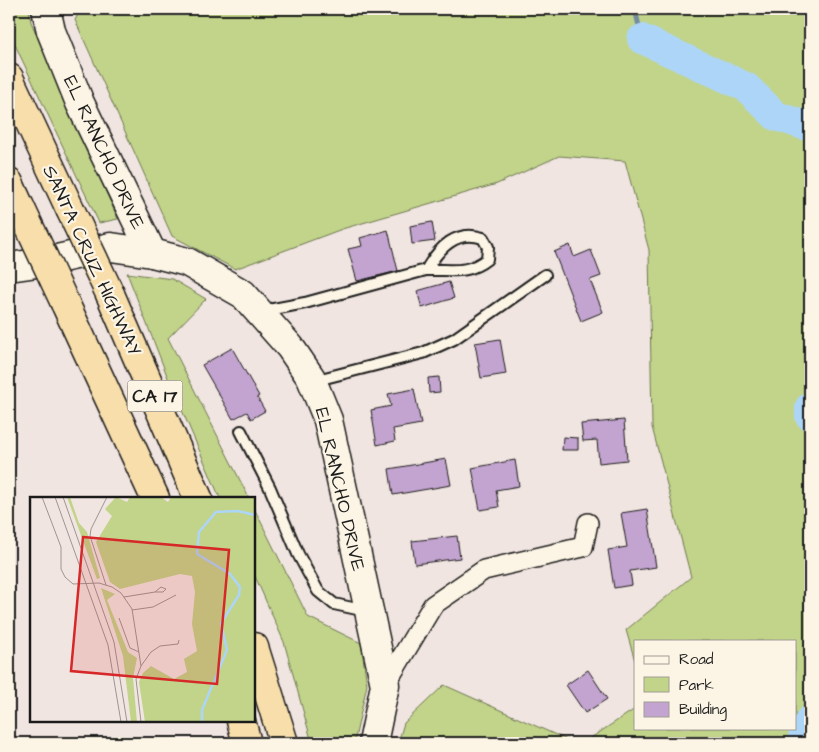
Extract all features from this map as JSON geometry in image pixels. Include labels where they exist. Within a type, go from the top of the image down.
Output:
[{"type":"highway","name":"SANTA CRUZ HIGHWAY","points":[[9,78],[110,294],[198,497]]},
{"type":"highway","name":"CA 17","points":[[9,183],[155,497]]},
{"type":"highway","points":[[255,650],[284,743]]},
{"type":"highway","points":[[241,722],[247,743]]},
{"type":"street","name":"EL RANCHO DRIVE","points":[[46,9],[50,31],[80,103],[152,253],[187,262],[243,294],[290,346],[312,382],[328,420],[385,685],[373,743]]},
{"type":"street","points":[[9,267],[44,262],[111,247],[152,253]]},
{"type":"street","points":[[385,685],[433,605],[484,570],[583,547],[588,523]]},
{"type":"lane","points":[[260,312],[305,303],[426,270],[476,268],[487,259],[488,247],[483,238],[476,236],[460,238],[443,244],[426,270]]},
{"type":"lane","points":[[312,382],[423,353],[454,339],[545,275]]},
{"type":"lane","points":[[241,431],[270,488],[298,554],[318,591],[334,604],[370,612]]},
{"type":"green space","points":[[9,9],[29,9],[31,22],[118,219],[99,223],[9,32]]},
{"type":"green space","points":[[81,9],[810,9],[810,743],[583,743],[634,710],[634,730],[796,730],[796,640],[634,640],[634,658],[626,630],[691,577],[652,427],[649,250],[625,161],[559,156],[497,184],[342,229],[235,269],[172,236],[75,20]]},
{"type":"green space","points":[[127,273],[172,279],[206,299],[168,338],[248,497],[220,497],[168,378]]},
{"type":"green space","points":[[255,510],[308,617],[361,643],[367,685],[354,743],[312,743],[284,642],[255,576]]},
{"type":"green space","points":[[444,685],[574,743],[398,743],[404,723]]},
{"type":"building","points":[[432,222],[435,241],[412,244],[410,226]]},
{"type":"building","points":[[388,230],[398,271],[357,281],[348,249],[362,246],[360,238]]},
{"type":"building","points":[[570,245],[574,257],[591,250],[601,276],[590,280],[603,312],[581,321],[554,252]]},
{"type":"building","points":[[449,282],[454,298],[422,308],[417,291]]},
{"type":"building","points":[[500,339],[506,374],[481,378],[475,343]]},
{"type":"building","points":[[232,348],[259,396],[257,397],[265,411],[251,419],[247,412],[233,419],[202,365]]},
{"type":"building","points":[[439,377],[440,392],[429,393],[428,378]]},
{"type":"building","points":[[414,389],[421,424],[393,429],[395,441],[377,445],[371,410],[391,406],[388,394]]},
{"type":"building","points":[[624,420],[627,460],[599,463],[597,440],[583,441],[581,424]]},
{"type":"building","points":[[563,437],[578,438],[578,450],[562,450]]},
{"type":"building","points":[[446,459],[451,485],[393,495],[389,469]]},
{"type":"building","points":[[515,460],[519,486],[496,490],[499,507],[480,510],[472,468]]},
{"type":"building","points":[[647,509],[656,567],[630,571],[632,585],[614,588],[608,550],[627,547],[621,513]]},
{"type":"building","points":[[457,536],[460,558],[415,564],[412,541]]},
{"type":"building","points":[[588,670],[607,699],[585,713],[566,685]]},
{"type":"waterway","points":[[635,9],[642,39]]},
{"type":"waterway","points":[[642,39],[746,87],[776,116],[810,127]]},
{"type":"waterway","points":[[810,407],[810,416]]},
{"type":"waterway","points":[[801,743],[810,720]]}]
